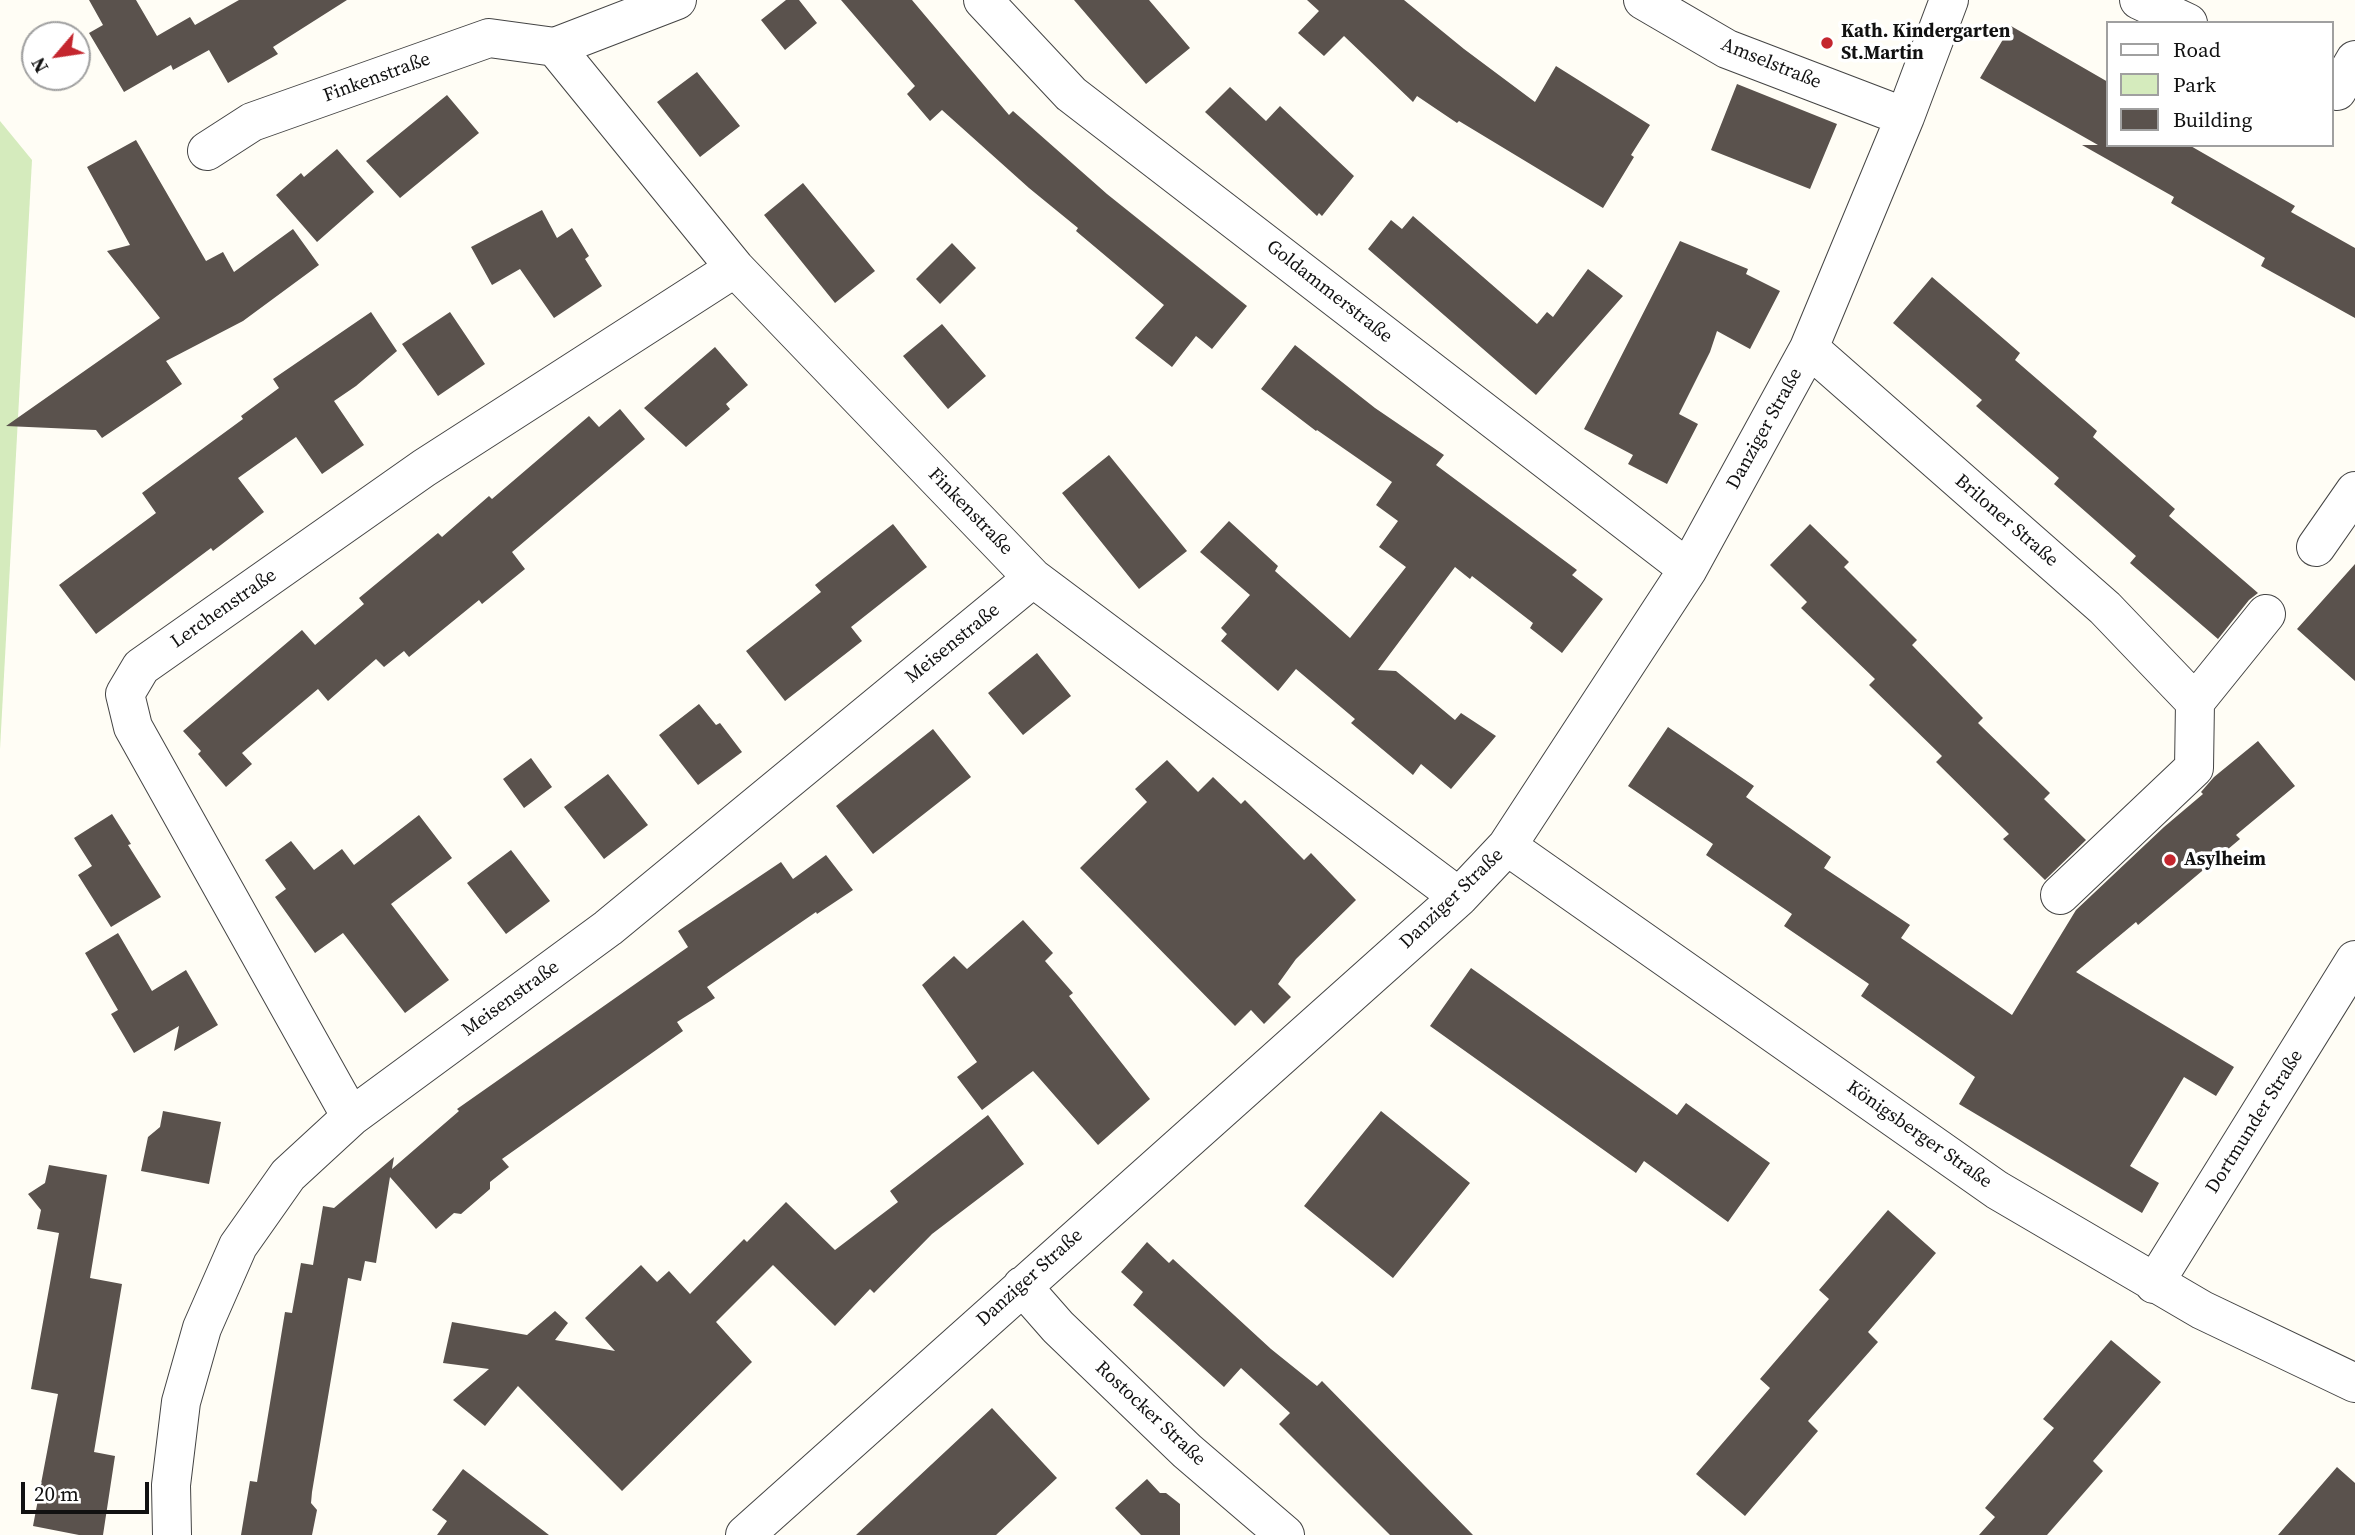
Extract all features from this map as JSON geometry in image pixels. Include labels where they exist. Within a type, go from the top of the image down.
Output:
[{"type":"street","name":"Finkenstraße","points":[[207,151],[252,122],[489,38],[555,47],[677,0]]},
{"type":"street","name":"Goldammerstraße","points":[[983,0],[1071,94],[1688,569]]},
{"type":"street","name":"Amselstraße","points":[[1643,0],[1727,49],[1905,117]]},
{"type":"street","name":"Danziger Straße","points":[[745,1535],[1459,897],[1507,846],[1688,569],[1809,348],[1905,117],[1949,0]]},
{"type":"street","points":[[2139,0],[2184,21]]},
{"type":"street","name":"Finkenstraße","points":[[555,47],[736,268],[1033,578],[1459,897]]},
{"type":"street","name":"Lerchenstraße","points":[[351,1118],[133,727],[125,694],[141,667],[402,484],[736,268]]},
{"type":"street","name":"Briloner Straße","points":[[1809,348],[2105,608],[2195,702]]},
{"type":"street","points":[[2316,547],[2355,491]]},
{"type":"street","name":"Meisenstraße","points":[[172,1535],[171,1485],[181,1402],[202,1328],[238,1246],[288,1175],[351,1118],[608,928],[1033,578]]},
{"type":"street","points":[[2060,895],[2194,768],[2195,702],[2266,614]]},
{"type":"street","name":"Königsberger Straße","points":[[1507,846],[1997,1190],[2202,1310],[2355,1383]]},
{"type":"street","name":"Dortmunder Straße","points":[[2154,1284],[2355,960]]},
{"type":"street","name":"Rostocker Straße","points":[[1022,1286],[1058,1328],[1167,1432],[1285,1535]]},
{"type":"green space","points":[[0,121],[32,160],[0,749]]},
{"type":"building","points":[[89,0],[136,0],[157,36],[190,17],[195,25],[239,0],[347,0],[273,47],[278,54],[228,83],[209,50],[173,70],[171,65],[124,92],[91,36],[91,32],[103,25]]},
{"type":"building","points":[[786,0],[799,0],[817,23],[785,50],[761,20]]},
{"type":"building","points":[[841,0],[912,0],[1009,115],[1013,111],[1107,194],[1247,306],[1212,349],[1196,336],[1172,367],[1135,338],[1164,305],[1076,231],[1078,228],[942,110],[930,121],[907,94],[915,86]]},
{"type":"building","points":[[1074,0],[1149,0],[1190,48],[1146,84]]},
{"type":"building","points":[[1307,0],[1404,0],[1535,102],[1556,66],[1650,125],[1603,208],[1459,121],[1457,123],[1417,96],[1413,102],[1344,36],[1324,56],[1298,33],[1319,11]]},
{"type":"building","points":[[2011,26],[2106,81],[2106,147],[2192,147],[2295,206],[2291,212],[2355,248],[2355,318],[2261,266],[2265,258],[2171,203],[2174,197],[2082,145],[2098,145],[1980,78]]},
{"type":"building","points":[[697,72],[740,126],[700,157],[657,102]]},
{"type":"building","points":[[1737,84],[1837,124],[1810,189],[1711,150]]},
{"type":"building","points":[[1230,87],[1266,121],[1280,106],[1354,176],[1322,216],[1319,213],[1317,216],[1205,112]]},
{"type":"building","points":[[447,95],[479,133],[400,198],[366,161]]},
{"type":"building","points":[[136,140],[206,261],[223,252],[234,272],[293,229],[319,265],[243,321],[166,361],[182,384],[102,438],[96,430],[6,426],[160,318],[107,251],[130,245],[87,167]]},
{"type":"building","points":[[337,149],[374,192],[317,242],[276,195],[301,173],[304,177]]},
{"type":"building","points":[[803,183],[875,271],[835,303],[764,215]]},
{"type":"building","points":[[542,210],[557,238],[572,228],[589,256],[585,259],[602,286],[554,318],[520,269],[492,285],[471,247]]},
{"type":"building","points":[[1413,216],[1537,324],[1547,312],[1553,317],[1588,269],[1623,296],[1536,395],[1368,249],[1391,220],[1402,229]]},
{"type":"building","points":[[1680,241],[1748,269],[1746,274],[1780,291],[1750,349],[1717,331],[1710,352],[1679,414],[1698,424],[1667,484],[1628,464],[1633,455],[1584,429]]},
{"type":"building","points":[[952,243],[976,268],[940,304],[916,279]]},
{"type":"building","points":[[1932,277],[2020,353],[2015,360],[2097,431],[2093,437],[2175,509],[2169,516],[2258,593],[2249,600],[2218,639],[2130,563],[2136,556],[2054,484],[2059,478],[1976,406],[1982,400],[1893,323]]},
{"type":"building","points":[[371,312],[397,351],[334,401],[364,445],[322,474],[296,437],[238,478],[264,512],[96,634],[59,585],[156,513],[142,493],[243,419],[241,416],[279,388],[273,379]]},
{"type":"building","points":[[450,312],[485,364],[438,396],[402,344]]},
{"type":"building","points":[[942,324],[986,376],[948,409],[903,356]]},
{"type":"building","points":[[1295,345],[1375,408],[1444,455],[1436,465],[1577,570],[1572,575],[1603,599],[1562,653],[1530,628],[1533,623],[1472,576],[1470,579],[1455,567],[1378,670],[1396,671],[1455,720],[1461,713],[1496,736],[1451,789],[1421,764],[1413,775],[1351,723],[1355,719],[1296,669],[1278,691],[1221,641],[1227,634],[1221,628],[1250,595],[1200,552],[1229,521],[1278,566],[1275,571],[1350,638],[1406,567],[1379,547],[1398,521],[1376,505],[1392,482],[1316,431],[1261,389]]},
{"type":"building","points":[[715,347],[748,385],[726,404],[730,409],[686,447],[644,408]]},
{"type":"building","points":[[620,409],[645,439],[512,552],[525,569],[482,604],[479,600],[409,657],[404,651],[384,667],[376,659],[328,701],[318,689],[242,753],[252,764],[226,787],[198,754],[201,751],[183,731],[302,630],[315,645],[364,604],[359,598],[438,533],[442,537],[489,496],[492,499],[589,416],[599,427]]},
{"type":"building","points":[[1109,455],[1187,551],[1139,589],[1062,493]]},
{"type":"building","points":[[893,524],[927,567],[851,627],[862,641],[785,701],[746,651],[821,592],[815,585]]},
{"type":"building","points":[[1810,524],[1849,562],[1844,567],[1917,640],[1912,645],[1983,718],[1978,723],[2050,793],[2044,799],[2086,840],[2045,880],[2003,839],[2009,834],[1936,762],[1942,756],[1869,685],[1875,679],[1801,608],[1807,602],[1770,565]]},
{"type":"building","points":[[2355,564],[2355,681],[2297,629]]},
{"type":"building","points":[[1037,653],[1071,696],[1023,735],[988,693]]},
{"type":"building","points":[[699,704],[716,725],[720,723],[742,752],[698,785],[659,735]]},
{"type":"building","points":[[1668,727],[1754,786],[1746,797],[1831,857],[1824,868],[1910,925],[1901,938],[2012,1015],[2076,910],[2203,794],[2201,792],[2214,777],[2258,741],[2295,786],[2236,835],[2240,839],[2138,925],[2136,922],[2076,972],[2234,1067],[2216,1096],[2184,1077],[2130,1166],[2159,1183],[2142,1213],[1959,1104],[1975,1077],[1861,996],[1869,984],[1784,926],[1792,914],[1706,855],[1713,844],[1628,786]]},
{"type":"building","points":[[933,729],[971,777],[873,854],[836,806]]},
{"type":"building","points":[[531,758],[552,787],[524,808],[503,779]]},
{"type":"building","points":[[1167,760],[1198,792],[1213,777],[1241,804],[1245,800],[1304,860],[1311,853],[1356,900],[1296,959],[1278,984],[1291,997],[1264,1024],[1251,1010],[1235,1026],[1080,868],[1147,802],[1135,789]]},
{"type":"building","points":[[608,774],[648,825],[604,859],[564,807]]},
{"type":"building","points":[[112,814],[161,897],[111,927],[78,875],[92,866],[74,838]]},
{"type":"building","points":[[419,815],[452,858],[391,904],[449,980],[405,1013],[343,933],[315,953],[275,897],[286,889],[265,860],[291,841],[314,870],[342,849],[354,865]]},
{"type":"building","points":[[511,850],[550,901],[506,934],[467,883]]},
{"type":"building","points":[[826,855],[853,890],[817,914],[816,912],[707,987],[715,998],[677,1022],[683,1031],[502,1159],[509,1167],[490,1182],[490,1189],[461,1214],[454,1213],[436,1229],[390,1177],[376,1263],[365,1261],[361,1281],[348,1278],[312,1492],[311,1503],[317,1510],[312,1535],[241,1535],[250,1481],[257,1482],[285,1312],[292,1313],[301,1263],[313,1265],[323,1206],[334,1208],[394,1157],[392,1169],[459,1111],[457,1109],[688,947],[678,931],[781,862],[793,879]]},
{"type":"building","points":[[1023,920],[1053,953],[1045,961],[1073,993],[1069,996],[1150,1099],[1098,1145],[1033,1071],[982,1110],[957,1077],[977,1062],[922,985],[954,956],[967,969]]},
{"type":"building","points":[[118,933],[152,991],[186,970],[218,1025],[174,1051],[179,1026],[134,1053],[111,1014],[118,1010],[85,953]]},
{"type":"building","points":[[1471,968],[1677,1115],[1686,1103],[1770,1163],[1728,1222],[1644,1161],[1636,1173],[1430,1026]]},
{"type":"building","points":[[163,1111],[221,1122],[209,1184],[141,1171],[148,1137],[160,1127]]},
{"type":"building","points":[[1381,1111],[1470,1183],[1393,1278],[1304,1206]]},
{"type":"building","points":[[988,1115],[1024,1164],[932,1234],[874,1293],[870,1289],[835,1326],[773,1265],[716,1322],[752,1362],[622,1491],[518,1386],[485,1426],[453,1400],[489,1369],[443,1363],[452,1322],[527,1335],[555,1311],[568,1323],[555,1340],[615,1351],[585,1318],[641,1265],[657,1282],[669,1271],[690,1294],[744,1239],[747,1242],[786,1202],[835,1250],[898,1202],[890,1191]]},
{"type":"building","points":[[49,1165],[107,1175],[90,1278],[122,1284],[94,1452],[115,1456],[103,1535],[79,1535],[33,1526],[58,1394],[31,1389],[59,1233],[37,1229],[41,1210],[28,1194],[45,1183]]},
{"type":"building","points":[[1888,1210],[1936,1253],[1868,1332],[1878,1342],[1808,1421],[1818,1431],[1745,1516],[1696,1474],[1770,1388],[1760,1379],[1829,1299],[1819,1290]]},
{"type":"building","points":[[1147,1242],[1169,1263],[1173,1259],[1271,1349],[1317,1386],[1322,1381],[1473,1535],[1390,1535],[1279,1424],[1290,1413],[1241,1368],[1224,1387],[1133,1305],[1143,1292],[1121,1272]]},
{"type":"building","points":[[2111,1340],[2161,1382],[2093,1461],[2103,1471],[2047,1535],[1979,1535],[1995,1517],[1985,1508],[2054,1428],[2043,1419]]},
{"type":"building","points":[[992,1408],[1057,1478],[996,1535],[856,1535]]},
{"type":"building","points":[[2337,1467],[2355,1483],[2355,1535],[2278,1535]]},
{"type":"building","points":[[463,1469],[549,1535],[437,1535],[447,1521],[432,1510]]},
{"type":"building","points":[[1147,1479],[1160,1493],[1166,1493],[1180,1504],[1180,1535],[1141,1535],[1115,1508]]},
{"type":"place","name":"Kath. Kindergarten St.Martin","points":[[1827,43]]},
{"type":"place","name":"Asylheim","points":[[2170,860]]}]
